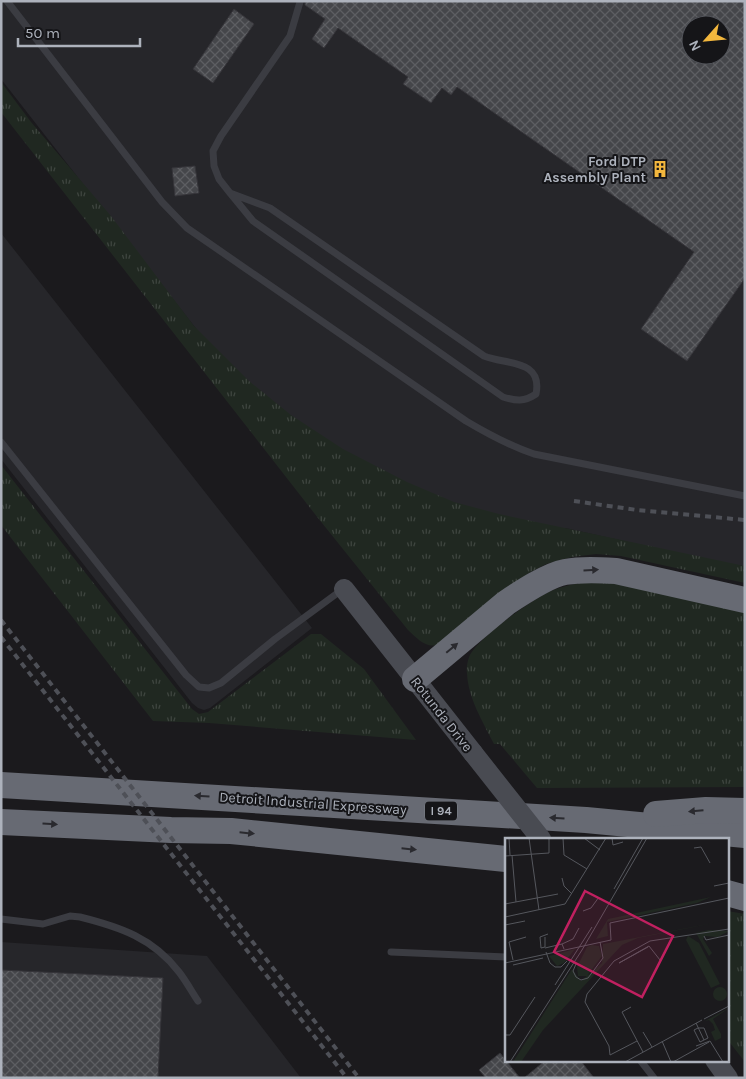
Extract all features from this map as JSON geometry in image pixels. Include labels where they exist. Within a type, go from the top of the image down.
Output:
[{"type":"highway","points":[[415,680],[506,603],[521,593],[563,572],[616,571],[745,600]]},
{"type":"highway","name":"Detroit Industrial Expressway","points":[[1,785],[586,820],[745,835]]},
{"type":"highway","points":[[586,820],[706,810],[745,811]]},
{"type":"highway","points":[[1,822],[162,830],[232,831],[505,859]]},
{"type":"highway","points":[[728,879],[745,880]]},
{"type":"highway","points":[[728,893],[745,898]]},
{"type":"main road","name":"Rotunda Drive","points":[[344,589],[539,838]]},
{"type":"main road","points":[[716,1062],[728,1078]]},
{"type":"lane","points":[[7,1],[162,202],[187,228],[466,421],[493,437],[534,454],[745,496]]},
{"type":"lane","points":[[230,193],[270,208],[484,356],[495,361],[518,364],[529,369],[536,375],[538,383],[536,394],[528,400],[517,401],[503,397],[253,221],[219,180],[214,166],[213,151],[221,136],[290,36],[300,2]]},
{"type":"lane","points":[[1,442],[186,675],[199,687],[209,688],[221,683],[275,639],[344,589]]},
{"type":"lane","points":[[1,919],[43,924],[70,916],[80,917],[133,935],[153,945],[168,958],[181,974],[198,1001]]},
{"type":"lane","points":[[391,952],[505,957]]},
{"type":"lane","points":[[642,1062],[654,1078]]},
{"type":"shaded area","points":[[1,1],[745,1],[745,568],[565,528],[434,633],[1,79]]},
{"type":"shaded area","points":[[1,233],[312,628],[210,708],[204,710],[192,703],[1,459]]},
{"type":"shaded area","points":[[1,942],[207,956],[301,1078],[1,1078]]},
{"type":"green space","points":[[1,82],[31,122],[111,216],[194,326],[249,381],[291,415],[343,449],[407,482],[454,502],[499,514],[745,566],[745,583],[621,556],[596,554],[572,557],[546,564],[529,573],[437,645],[433,646],[421,642],[408,630],[318,518],[1,112]]},
{"type":"green space","points":[[1,465],[192,709],[199,714],[208,712],[311,634],[321,634],[364,669],[416,740],[209,723],[153,721],[1,525]]},
{"type":"green space","points":[[588,581],[609,581],[745,610],[745,787],[537,788],[500,744],[494,744],[470,692],[467,664],[470,655],[484,638],[531,602],[556,589]]},
{"type":"green space","points":[[728,911],[745,914],[745,1062],[728,1040]]},
{"type":"building","name":"Ford DTP Assembly Plant","points":[[305,1],[745,1],[745,278],[687,361],[641,329],[694,252],[457,87],[451,95],[442,88],[431,103],[403,84],[408,77],[338,28],[324,48],[312,39],[325,19],[305,5]]},
{"type":"building","points":[[234,9],[254,24],[213,83],[193,69]]},
{"type":"building","points":[[195,166],[199,193],[175,196],[172,168]]},
{"type":"building","points":[[1,970],[163,978],[158,1078],[1,1078]]},
{"type":"building","points":[[500,1053],[505,1062],[507,1062],[520,1078],[486,1078],[479,1070]]},
{"type":"building","points":[[544,1062],[582,1062],[594,1078],[524,1078]]},
{"type":"railway","points":[[574,501],[637,510],[745,520]]},
{"type":"railway","points":[[1,620],[359,1078]]},
{"type":"railway","points":[[1,637],[347,1078]]},
{"type":"place","name":"Ford DTP Assembly Plant","points":[[660,169]]}]
